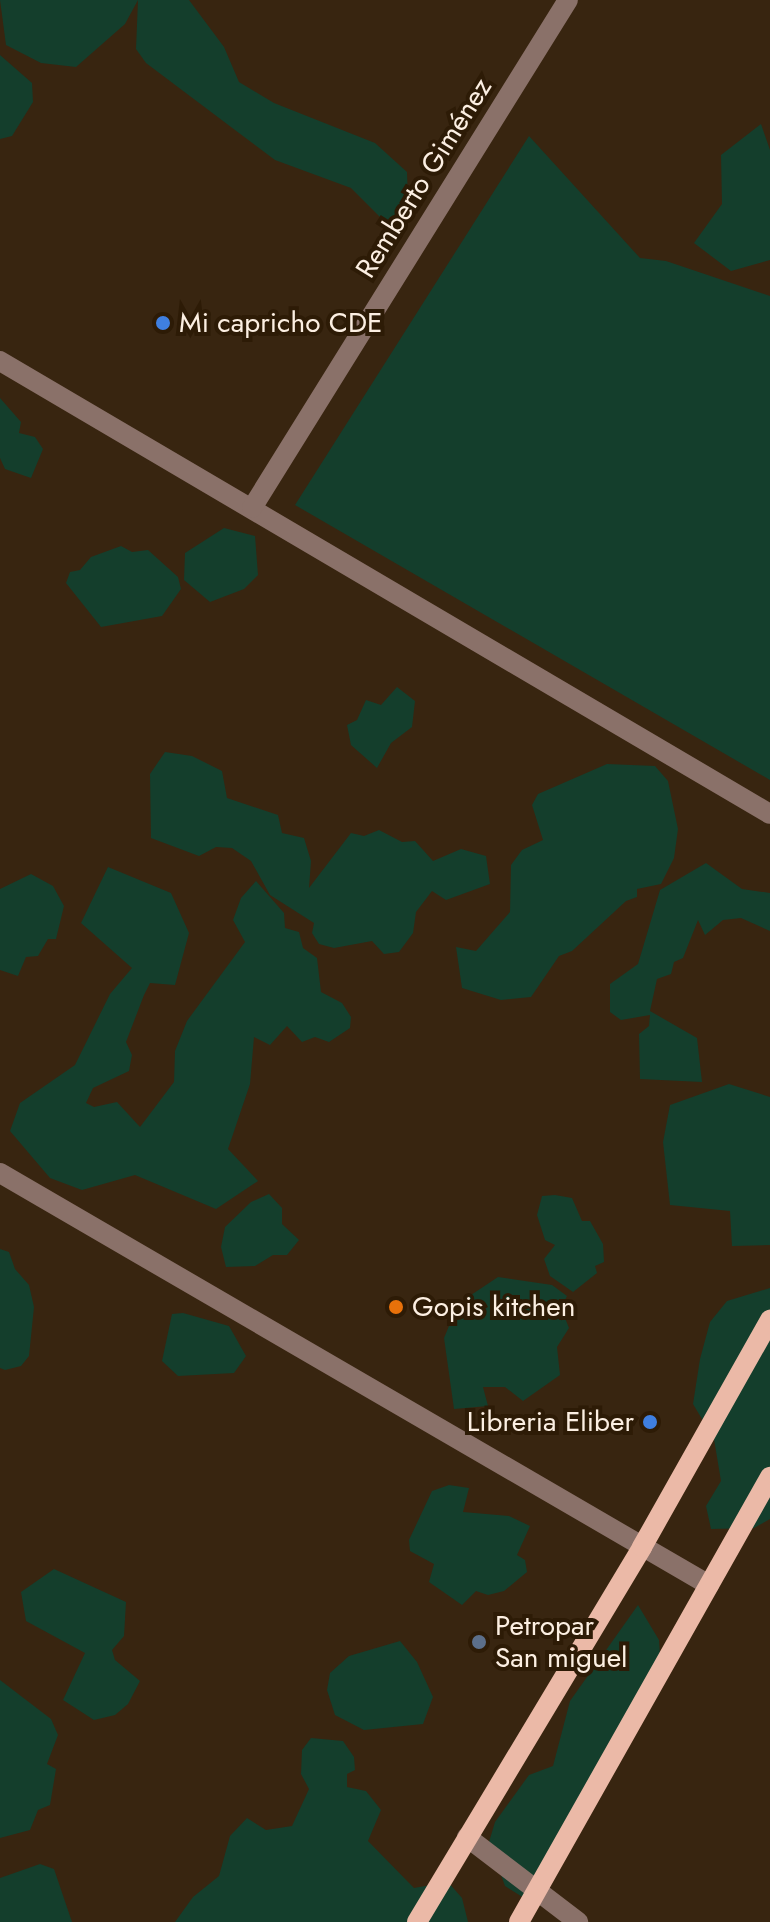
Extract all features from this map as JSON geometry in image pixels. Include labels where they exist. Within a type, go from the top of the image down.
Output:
[{"type":"main road","points":[[417,1922],[642,1547],[770,1320]]},
{"type":"main road","points":[[519,1922],[770,1477]]},
{"type":"street","name":"Remberto Giménez","points":[[252,508],[568,0]]},
{"type":"street","points":[[0,361],[770,814]]},
{"type":"street","points":[[0,1173],[709,1585]]},
{"type":"street","points":[[467,1837],[578,1922]]},
{"type":"green space","points":[[0,0],[138,0],[125,24],[76,67],[41,63],[6,45]]},
{"type":"green space","points":[[138,0],[189,0],[224,47],[239,82],[274,103],[375,143],[407,172],[408,201],[387,224],[351,188],[275,160],[146,63],[136,49]]},
{"type":"green space","points":[[0,55],[32,83],[33,102],[12,136],[0,139]]},
{"type":"green space","points":[[761,124],[770,150],[770,260],[731,271],[694,243],[722,204],[721,155]]},
{"type":"green space","points":[[529,136],[640,258],[666,261],[770,296],[770,780],[295,505]]},
{"type":"green space","points":[[0,398],[21,422],[19,433],[35,437],[43,449],[31,478],[5,469],[0,458]]},
{"type":"green space","points":[[224,528],[255,536],[258,575],[244,589],[210,602],[184,580],[185,553]]},
{"type":"green space","points":[[121,546],[132,552],[148,550],[178,577],[181,589],[162,616],[101,627],[66,583],[70,572],[80,570],[91,557]]},
{"type":"green space","points":[[397,687],[415,701],[412,727],[391,743],[377,768],[351,745],[347,725],[357,720],[366,700],[381,705]]},
{"type":"green space","points":[[165,752],[192,756],[222,771],[227,798],[278,815],[282,833],[304,838],[311,861],[309,888],[351,833],[364,836],[379,830],[402,842],[415,841],[433,861],[461,849],[486,856],[490,884],[446,900],[432,891],[416,912],[413,933],[399,952],[384,954],[372,941],[334,948],[319,944],[312,933],[314,923],[270,895],[251,861],[232,848],[216,847],[199,856],[151,838],[150,774]]},
{"type":"green space","points":[[607,764],[655,766],[668,781],[678,829],[674,858],[661,884],[637,889],[637,897],[626,901],[572,951],[559,956],[531,997],[501,1000],[462,988],[456,947],[476,951],[510,912],[511,865],[522,850],[543,840],[532,805],[538,794]]},
{"type":"green space","points":[[706,863],[742,889],[770,893],[770,931],[741,918],[723,920],[705,935],[698,920],[683,958],[674,962],[671,974],[657,979],[650,1011],[697,1038],[702,1082],[640,1079],[639,1034],[649,1026],[650,1015],[621,1020],[610,1012],[610,984],[638,964],[660,890]]},
{"type":"green space","points":[[108,867],[171,893],[189,933],[175,985],[150,983],[144,995],[126,1042],[132,1055],[129,1071],[93,1088],[86,1103],[94,1107],[117,1102],[140,1127],[174,1082],[175,1051],[187,1021],[245,942],[233,920],[241,898],[256,881],[284,913],[285,928],[299,932],[303,948],[317,958],[321,992],[342,1003],[351,1017],[350,1028],[329,1042],[315,1037],[302,1042],[287,1026],[270,1045],[254,1037],[250,1084],[228,1149],[258,1181],[216,1209],[135,1175],[82,1190],[50,1178],[10,1131],[20,1103],[75,1065],[110,994],[132,968],[81,923]]},
{"type":"green space","points":[[31,874],[53,886],[64,906],[56,939],[48,939],[38,956],[26,957],[18,976],[0,970],[0,889]]},
{"type":"green space","points":[[729,1084],[770,1097],[770,1245],[732,1246],[730,1211],[670,1205],[663,1142],[670,1105]]},
{"type":"green space","points":[[269,1194],[282,1208],[282,1224],[299,1240],[287,1255],[273,1255],[255,1266],[226,1267],[221,1247],[225,1227],[251,1202]]},
{"type":"green space","points":[[542,1196],[572,1198],[582,1221],[590,1221],[603,1244],[604,1262],[595,1266],[597,1273],[573,1292],[550,1276],[544,1259],[555,1245],[545,1240],[537,1215]]},
{"type":"green space","points":[[0,1249],[9,1252],[15,1269],[29,1285],[34,1307],[29,1356],[21,1366],[5,1370],[0,1368]]},
{"type":"green space","points":[[498,1277],[552,1285],[567,1296],[561,1308],[569,1328],[557,1347],[560,1375],[523,1401],[505,1387],[483,1387],[488,1406],[454,1409],[444,1338],[454,1314],[471,1295]]},
{"type":"green space","points":[[770,1288],[770,1519],[754,1528],[711,1529],[706,1506],[721,1481],[714,1439],[693,1404],[700,1359],[710,1322],[727,1301]]},
{"type":"green space","points":[[183,1313],[229,1326],[246,1356],[234,1373],[178,1376],[162,1361],[172,1314]]},
{"type":"green space","points":[[449,1485],[469,1488],[463,1512],[509,1516],[530,1526],[517,1555],[525,1560],[527,1572],[504,1591],[488,1595],[476,1591],[462,1605],[429,1582],[434,1564],[410,1551],[409,1540],[432,1491]]},
{"type":"green space","points":[[54,1569],[126,1602],[124,1636],[112,1650],[115,1660],[140,1681],[128,1704],[115,1715],[94,1720],[63,1700],[85,1653],[26,1621],[21,1592]]},
{"type":"green space","points":[[638,1605],[659,1640],[662,1688],[537,1906],[505,1886],[489,1842],[495,1822],[529,1775],[553,1766],[570,1701]]},
{"type":"green space","points":[[400,1641],[417,1662],[433,1697],[423,1724],[364,1730],[335,1715],[327,1690],[330,1673],[349,1656]]},
{"type":"green space","points":[[0,1680],[51,1719],[58,1735],[47,1764],[56,1769],[50,1805],[38,1810],[30,1830],[0,1838]]},
{"type":"green space","points":[[311,1738],[343,1741],[354,1757],[355,1770],[347,1774],[347,1787],[366,1791],[381,1810],[368,1841],[414,1888],[448,1882],[462,1898],[468,1922],[175,1922],[193,1897],[219,1876],[230,1836],[247,1818],[266,1830],[292,1826],[309,1789],[301,1774],[302,1750]]},
{"type":"green space","points":[[40,1864],[54,1869],[72,1922],[0,1922],[0,1878]]},
{"type":"place","name":"Mi capricho CDE","points":[[163,323]]},
{"type":"place","name":"Gopis kitchen","points":[[396,1307]]},
{"type":"place","name":"Libreria Eliber","points":[[650,1422]]},
{"type":"place","name":"Petropar San miguel","points":[[479,1642]]}]
